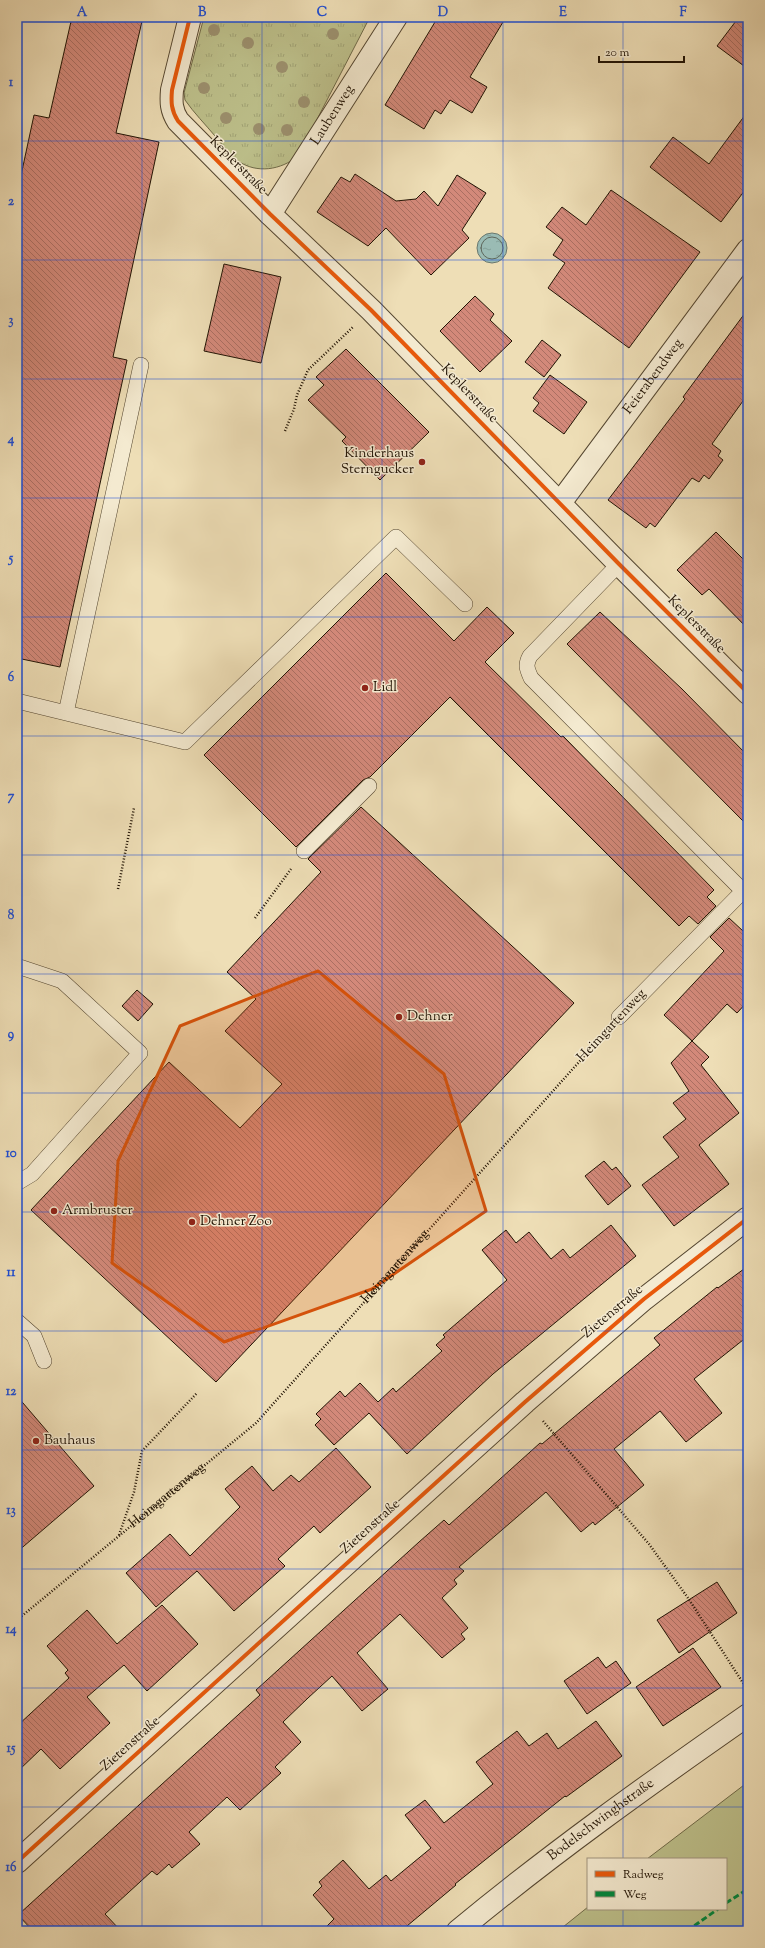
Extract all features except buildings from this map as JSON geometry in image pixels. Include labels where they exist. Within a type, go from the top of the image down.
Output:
[{"type":"street","name":"Keplerstraße","points":[[190,17],[172,90],[171,102],[173,113],[178,121],[270,214],[371,310],[619,564],[748,693]]},
{"type":"street","name":"Laubenweg","points":[[270,214],[396,17]]},
{"type":"street","name":"Feierabendweg","points":[[560,503],[748,250]]},
{"type":"street","name":"Zietenstraße","points":[[17,1862],[525,1402],[644,1299],[748,1218]]},
{"type":"street","name":"Bodelschwinghstraße","points":[[458,1931],[497,1899],[599,1821],[748,1715]]},
{"type":"lane","points":[[66,713],[141,365]]},
{"type":"lane","points":[[17,701],[185,742],[396,537],[466,604]]},
{"type":"lane","points":[[619,564],[530,656],[526,663],[527,670],[531,678],[745,889]]},
{"type":"lane","points":[[304,851],[369,786]]},
{"type":"lane","name":"Heimgartenweg","points":[[619,1017],[745,889]]},
{"type":"lane","points":[[17,966],[62,981],[140,1053],[32,1174],[17,1183]]},
{"type":"lane","points":[[17,1321],[34,1336],[44,1361]]},
{"type":"path","points":[[285,431],[294,409],[297,395],[308,370],[371,310]]},
{"type":"path","points":[[118,888],[134,808]]},
{"type":"path","points":[[255,918],[304,851]]},
{"type":"path","points":[[118,1535],[134,1492],[142,1451],[197,1393]]},
{"type":"path","points":[[525,1402],[649,1544],[688,1598],[748,1691]]},
{"type":"highlighted area","points":[[318,971],[444,1074],[486,1211],[372,1289],[224,1342],[112,1263],[118,1161],[180,1026]]},
{"type":"green space","points":[[204,17],[370,17],[298,156],[291,161],[277,167],[261,169],[253,168],[238,161],[229,153],[185,100],[184,93]]},
{"type":"green space","points":[[748,1782],[748,1931],[558,1931],[587,1908],[587,1910],[727,1910],[727,1858],[648,1858]]},
{"type":"water","points":[[492,233],[503,237],[507,248],[503,259],[492,263],[481,259],[477,248],[481,237]]},
{"type":"marked path","points":[[727,1902],[748,1889]]},
{"type":"marked path","points":[[687,1931],[717,1910]]},
{"type":"cycle path","points":[[190,17],[172,90],[172,106],[178,121],[270,214],[371,310],[619,564],[748,693]]},
{"type":"cycle path","points":[[17,1862],[525,1402],[644,1299],[748,1218]]},
{"type":"place","name":"Kinderhaus Sterngucker","points":[[422,462]]},
{"type":"place","name":"Lidl","points":[[365,688]]},
{"type":"place","name":"Dehner","points":[[399,1017]]},
{"type":"place","name":"Armbruster","points":[[54,1211]]},
{"type":"place","name":"Dehner Zoo","points":[[192,1222]]},
{"type":"place","name":"Bauhaus","points":[[36,1441]]}]
